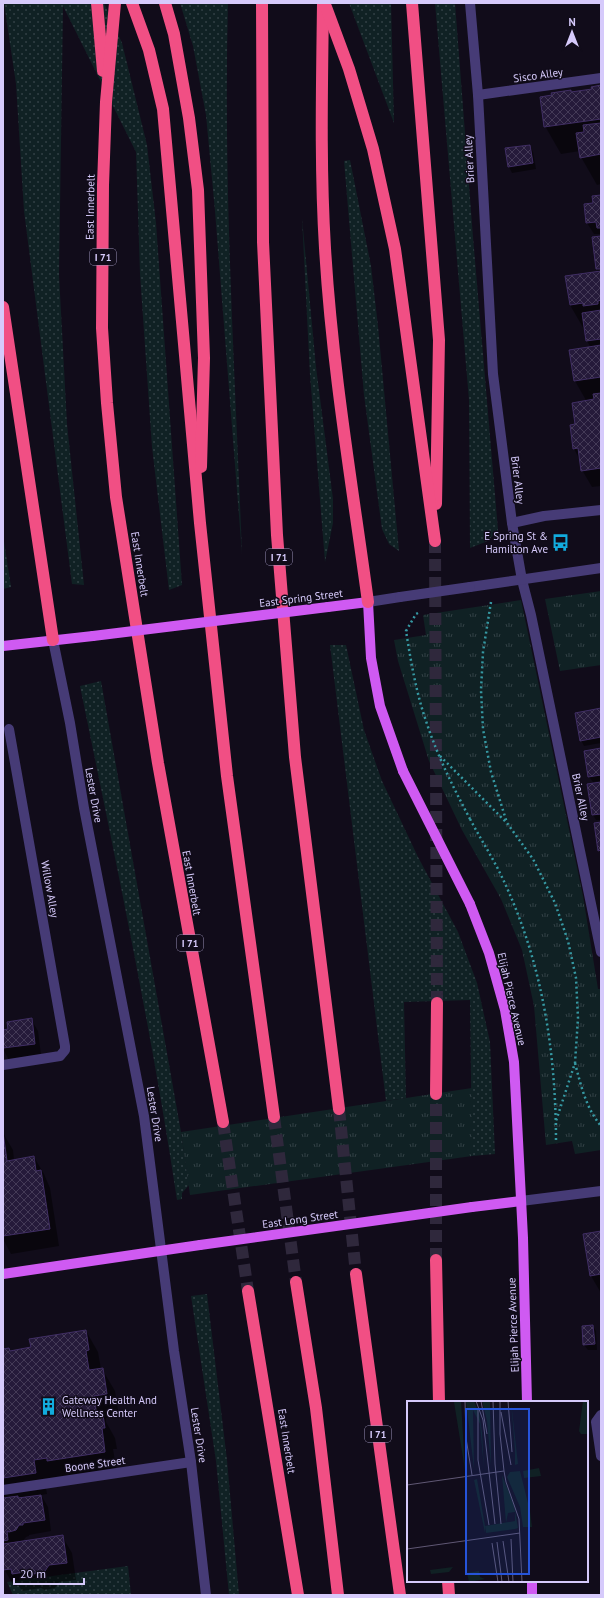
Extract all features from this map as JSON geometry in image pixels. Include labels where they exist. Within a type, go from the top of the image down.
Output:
[{"type":"highway","points":[[97,3],[106,102]]},
{"type":"highway","name":"East Innerbelt","points":[[115,3],[106,102],[103,185],[102,328],[107,403],[116,497],[158,763],[223,1122]]},
{"type":"highway","points":[[132,3],[149,50],[163,109],[200,523],[227,776],[274,1117]]},
{"type":"highway","points":[[165,3],[174,34],[190,118],[198,190],[204,358],[200,523]]},
{"type":"highway","name":"I 71","points":[[262,3],[263,242],[277,535],[295,757],[339,1109]]},
{"type":"highway","points":[[324,3],[321,112],[325,247],[334,353],[368,602]]},
{"type":"highway","points":[[324,3],[349,68],[373,149],[395,248],[435,541],[439,340],[412,3]]},
{"type":"highway","points":[[3,307],[53,640]]},
{"type":"highway","points":[[436,1094],[437,1003]]},
{"type":"highway","points":[[436,1260],[439,1401]]},
{"type":"highway","name":"I 71","points":[[356,1274],[400,1595]]},
{"type":"highway","points":[[296,1282],[316,1408],[338,1595]]},
{"type":"highway","name":"East Innerbelt","points":[[248,1291],[298,1595]]},
{"type":"highway","points":[[448,1582],[449,1595]]},
{"type":"main road","name":"East Spring Street","points":[[3,646],[368,602]]},
{"type":"main road","name":"Elijah Pierce Avenue","points":[[368,602],[371,658],[380,706],[403,772],[470,904],[489,953],[505,1010],[514,1062],[521,1201],[527,1401]]},
{"type":"main road","name":"East Long Street","points":[[3,1274],[161,1250],[521,1201]]},
{"type":"main road","points":[[532,1582],[532,1595]]},
{"type":"street","name":"Brier Alley","points":[[470,3],[478,95],[493,374],[512,523],[522,580],[531,615],[601,952]]},
{"type":"street","name":"Sisco Alley","points":[[478,95],[601,78]]},
{"type":"street","points":[[512,523],[544,516],[601,510]]},
{"type":"street","name":"East Spring Street","points":[[368,602],[601,568]]},
{"type":"street","name":"Lester Drive","points":[[53,640],[144,1116],[191,1462],[206,1595]]},
{"type":"street","name":"Willow Alley","points":[[3,1065],[56,1057],[63,1053],[65,1046],[9,728]]},
{"type":"street","name":"East Long Street","points":[[521,1201],[601,1191]]},
{"type":"street","points":[[598,1418],[601,1456]]},
{"type":"street","name":"Boone Street","points":[[3,1490],[191,1462]]},
{"type":"path","points":[[484,603],[492,602],[483,652],[481,690],[484,729],[492,772],[507,823]]},
{"type":"path","points":[[424,612],[416,614],[406,631],[416,686],[426,722],[448,776],[498,870],[520,922],[536,970],[546,1009],[554,1076],[556,1143]]},
{"type":"path","points":[[440,756],[507,823],[533,859],[555,903],[568,941],[576,978],[578,1018],[575,1063],[556,1121]]},
{"type":"path","points":[[575,1063],[582,1092],[595,1119],[601,1126]]},
{"type":"green space","points":[[4,3],[104,3],[122,43],[147,145],[156,223],[182,585],[169,590],[152,447],[140,274],[136,152],[63,6],[59,275],[67,424],[84,585],[72,584],[24,211],[16,84]]},
{"type":"green space","points":[[180,3],[228,3],[228,210],[242,554],[206,115],[193,46]]},
{"type":"green space","points":[[349,3],[391,3],[394,123]]},
{"type":"green space","points":[[435,3],[455,3],[498,530],[488,541],[470,548],[469,400]]},
{"type":"green space","points":[[350,160],[371,266],[399,551],[389,544],[382,529],[364,395],[344,161]]},
{"type":"green space","points":[[302,218],[316,367],[333,499],[333,523],[325,562],[310,375]]},
{"type":"green space","points":[[3,535],[11,587],[3,589]]},
{"type":"green space","points":[[601,591],[601,665],[560,671],[545,599]]},
{"type":"green space","points":[[521,600],[583,896],[598,989],[601,989],[601,1150],[575,1154],[572,1141],[546,1145],[534,1006],[522,950],[501,899],[462,830],[429,761],[398,661],[394,640],[426,635],[423,615]]},
{"type":"green space","points":[[330,645],[346,645],[364,730],[382,781],[418,857],[458,932],[477,983],[490,1042],[495,1154],[472,1156],[470,1000],[404,1002],[406,1098],[386,1101]]},
{"type":"green space","points":[[101,681],[181,1132],[189,1185],[182,1193],[182,1199],[177,1200],[144,1006],[80,686]]},
{"type":"green space","points":[[472,1088],[472,1156],[190,1195],[181,1132]]},
{"type":"green space","points":[[207,1294],[227,1460],[239,1595],[229,1595],[216,1461],[191,1296]]},
{"type":"green space","points":[[128,1566],[131,1595],[13,1595],[7,1582]]},
{"type":"building","points":[[601,85],[601,119],[544,127],[540,97],[552,95],[551,93],[592,89],[591,87]]},
{"type":"building","points":[[601,123],[601,154],[580,158],[576,133],[584,132],[583,125]]},
{"type":"building","points":[[530,145],[533,163],[508,167],[505,148]]},
{"type":"building","points":[[601,195],[601,228],[597,228],[596,222],[586,223],[584,204],[593,203],[592,196]]},
{"type":"building","points":[[601,236],[601,269],[596,269],[592,237]]},
{"type":"building","points":[[601,271],[601,300],[598,301],[598,304],[583,306],[583,303],[570,305],[565,276]]},
{"type":"building","points":[[601,310],[601,339],[586,341],[582,313]]},
{"type":"building","points":[[601,345],[601,377],[574,381],[569,350]]},
{"type":"building","points":[[601,393],[601,468],[581,471],[578,448],[573,449],[570,425],[575,424],[572,403],[594,399],[593,394]]},
{"type":"building","points":[[601,708],[601,737],[580,741],[575,713]]},
{"type":"building","points":[[601,748],[601,775],[588,777],[584,751]]},
{"type":"building","points":[[601,782],[601,814],[592,815],[587,784]]},
{"type":"building","points":[[601,822],[601,850],[598,851],[594,823]]},
{"type":"building","points":[[32,1018],[35,1044],[3,1048],[3,1030],[8,1029],[7,1022]]},
{"type":"building","points":[[3,1132],[7,1161],[34,1156],[36,1171],[41,1170],[50,1229],[3,1236]]},
{"type":"building","points":[[601,1231],[601,1274],[590,1276],[583,1234]]},
{"type":"building","points":[[593,1325],[595,1344],[583,1345],[582,1326]]},
{"type":"building","name":"Gateway Health And Wellness Center","points":[[86,1330],[89,1350],[86,1351],[89,1370],[103,1368],[107,1394],[94,1396],[97,1416],[103,1415],[105,1428],[102,1428],[105,1452],[47,1461],[47,1458],[34,1460],[36,1473],[3,1478],[3,1349],[9,1348],[10,1351],[31,1347],[29,1339]]},
{"type":"building","points":[[41,1495],[45,1520],[23,1523],[23,1525],[19,1525],[16,1530],[9,1532],[7,1531],[8,1540],[3,1541],[3,1498]]},
{"type":"building","points":[[63,1535],[67,1563],[49,1565],[45,1571],[34,1574],[31,1571],[12,1574],[11,1569],[3,1570],[3,1544]]},
{"type":"tunnel","points":[[435,541],[437,1003]]},
{"type":"tunnel","points":[[436,1094],[436,1260]]},
{"type":"tunnel","points":[[339,1109],[356,1274]]},
{"type":"tunnel","points":[[274,1117],[296,1282]]},
{"type":"tunnel","points":[[223,1122],[248,1291]]},
{"type":"place","name":"E Spring St & Hamilton Ave","points":[[561,542]]},
{"type":"place","name":"Gateway Health And Wellness Center","points":[[49,1406]]}]
